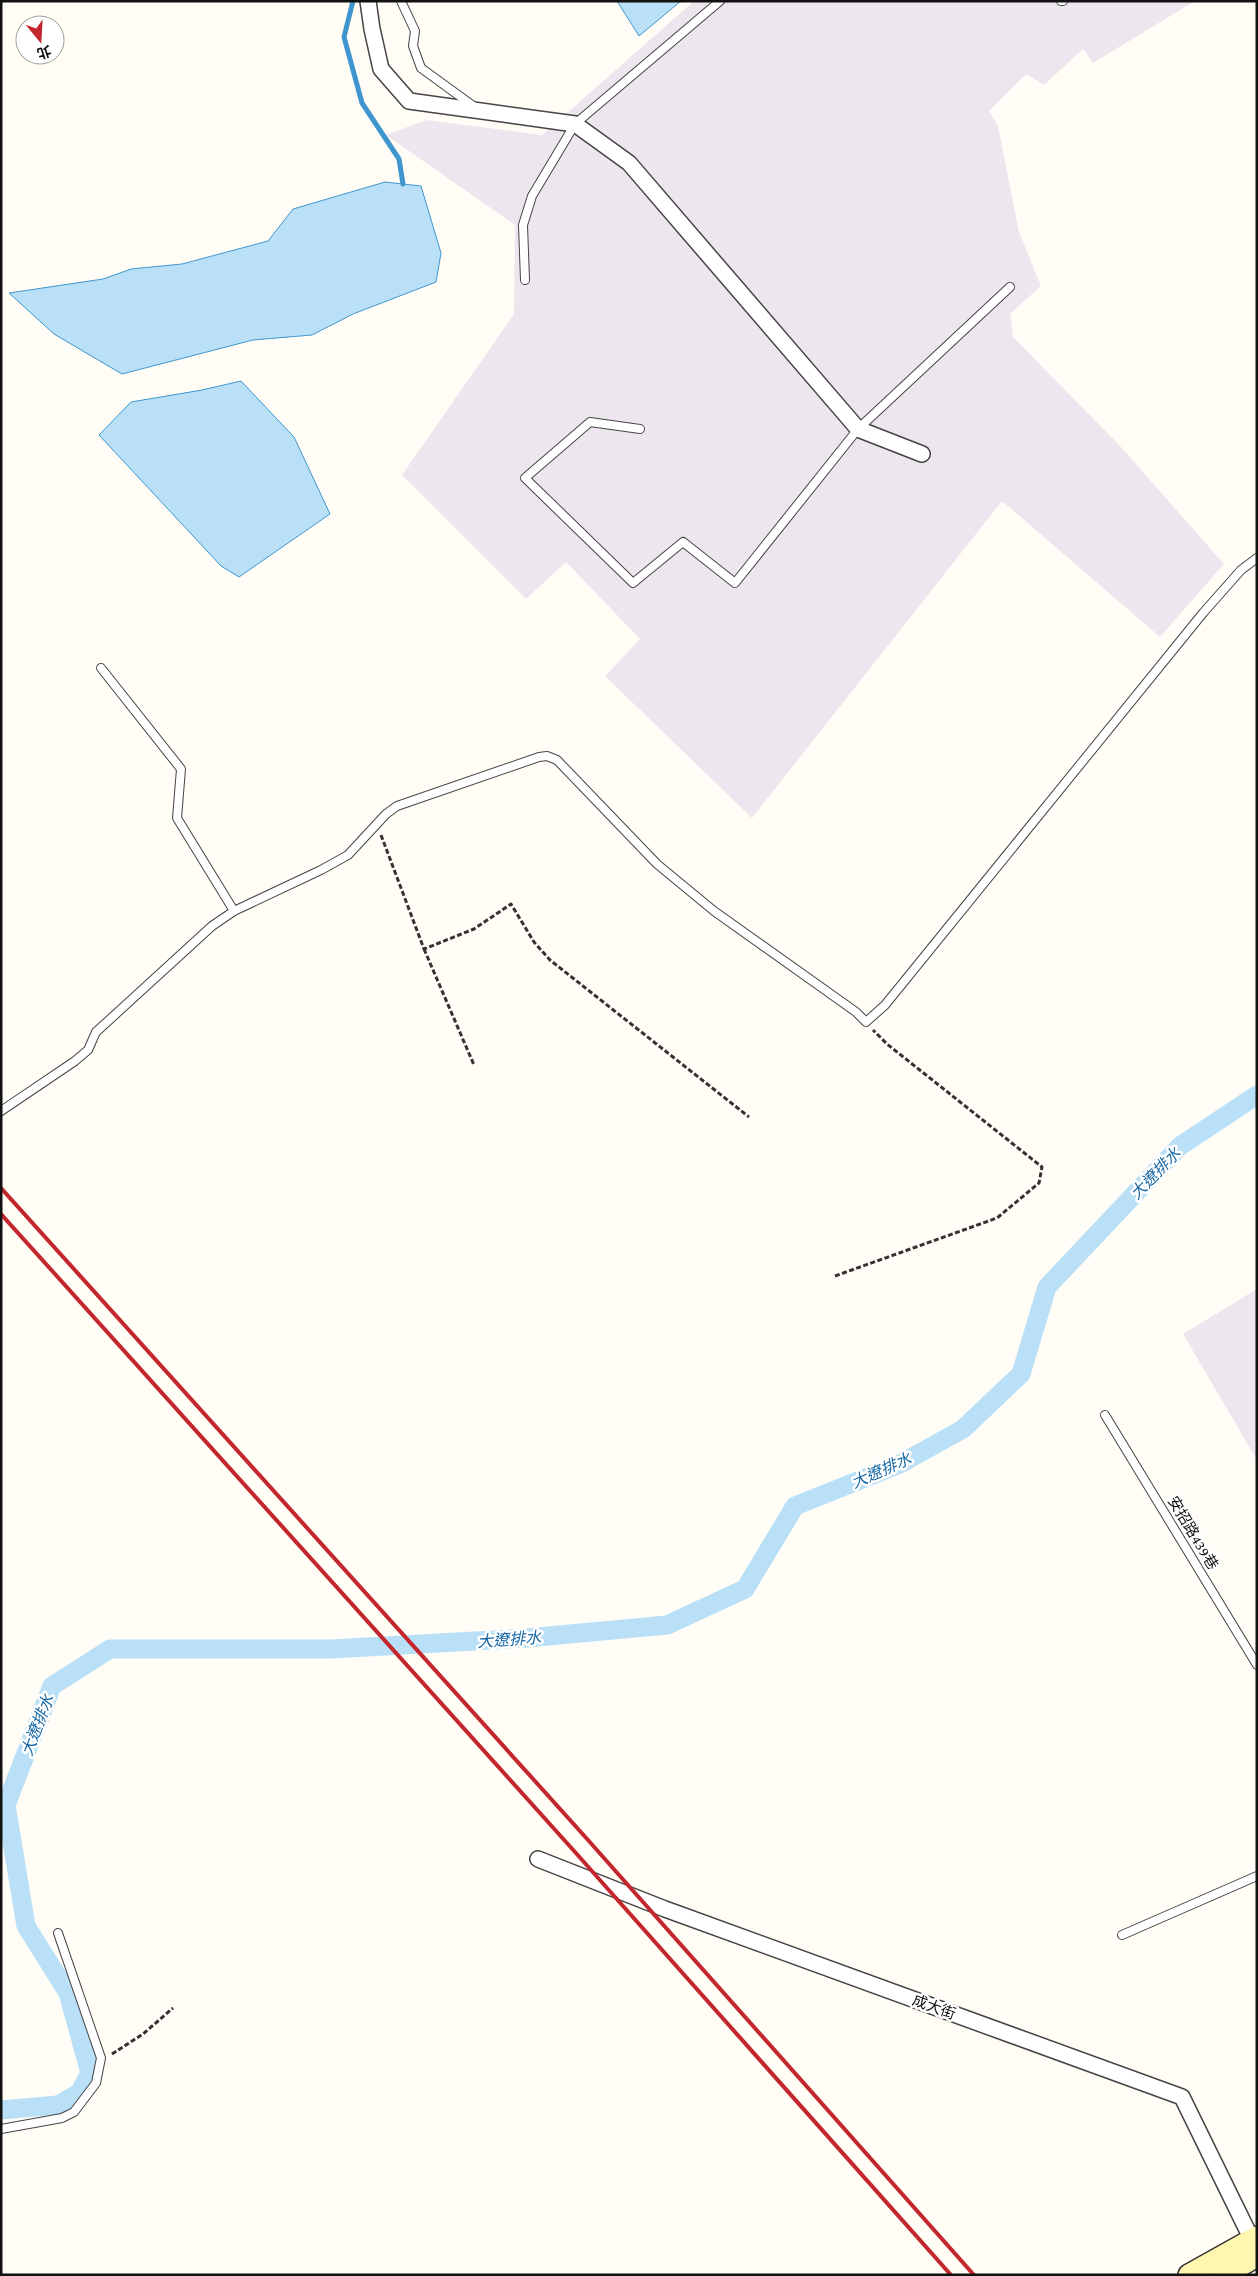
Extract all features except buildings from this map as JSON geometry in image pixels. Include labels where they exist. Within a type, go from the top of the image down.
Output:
[{"type":"main road","points":[[1189,2275],[1255,2244]]},
{"type":"main road","points":[[1224,2275],[1255,2244]]},
{"type":"street","points":[[368,1],[381,69],[409,102],[575,124],[629,163],[858,429],[922,454]]},
{"type":"street","name":"成大街","points":[[538,1859],[665,1909],[1182,2097],[1255,2244]]},
{"type":"lane","points":[[401,1],[415,31],[413,46],[421,68],[482,112]]},
{"type":"lane","points":[[524,280],[524,225],[532,196],[575,124],[720,1]]},
{"type":"lane","points":[[640,429],[590,422],[525,478],[633,583],[683,542],[735,583],[858,429],[1010,287]]},
{"type":"lane","points":[[1,1111],[75,1061],[88,1050],[96,1032],[106,1022],[212,926],[234,911],[321,870],[348,854],[386,814],[397,806],[539,756],[547,756],[557,760],[657,864],[714,910],[856,1012],[866,1022],[885,1005],[1203,613],[1241,570],[1257,558]]},
{"type":"lane","points":[[101,668],[182,769],[177,818],[234,911]]},
{"type":"lane","name":"安招路439巷","points":[[1105,1415],[1257,1665]]},
{"type":"lane","points":[[1122,1935],[1257,1876]]},
{"type":"lane","points":[[1,2129],[62,2118],[74,2112],[96,2083],[101,2058],[58,1933]]},
{"type":"path","points":[[377,825],[424,948],[474,1065]]},
{"type":"path","points":[[424,948],[474,929],[511,904],[534,942],[550,960],[749,1116]]},
{"type":"path","points":[[836,1276],[997,1218],[1039,1183],[1042,1167],[887,1044],[866,1022]]},
{"type":"path","points":[[101,2058],[118,2052],[143,2034],[173,2008]]},
{"type":"shaded area","points":[[694,1],[1195,1],[1093,63],[1083,49],[1044,85],[1026,74],[989,111],[998,126],[1019,232],[1041,286],[1010,314],[1013,337],[1121,447],[1224,564],[1160,637],[1002,501],[752,818],[605,676],[640,639],[566,562],[526,599],[402,475],[514,314],[515,225],[386,135],[426,120],[542,135]]},
{"type":"shaded area","points":[[1257,1289],[1257,1460],[1183,1334]]},
{"type":"water","points":[[617,1],[681,1],[639,36]]},
{"type":"water","points":[[385,182],[421,186],[441,253],[436,282],[353,314],[312,335],[253,340],[122,374],[54,334],[9,293],[103,279],[131,269],[182,264],[268,241],[293,209]]},
{"type":"water","points":[[241,381],[294,437],[330,514],[239,577],[221,566],[99,435],[131,402],[202,390]]},
{"type":"waterway","points":[[353,1],[344,37],[362,103],[399,159],[403,184]]},
{"type":"waterway","name":"大遼排水","points":[[1,2110],[58,2105],[79,2093],[90,2073],[68,1993],[26,1926],[6,1805],[52,1686],[110,1649],[331,1649],[527,1638],[667,1625],[745,1589],[795,1506],[900,1464],[963,1429],[1021,1374],[1047,1287],[1180,1146],[1257,1095]]},
{"type":"railway","points":[[1,1188],[588,1840],[974,2275]]},
{"type":"railway","points":[[1,1214],[575,1852],[951,2275]]}]
